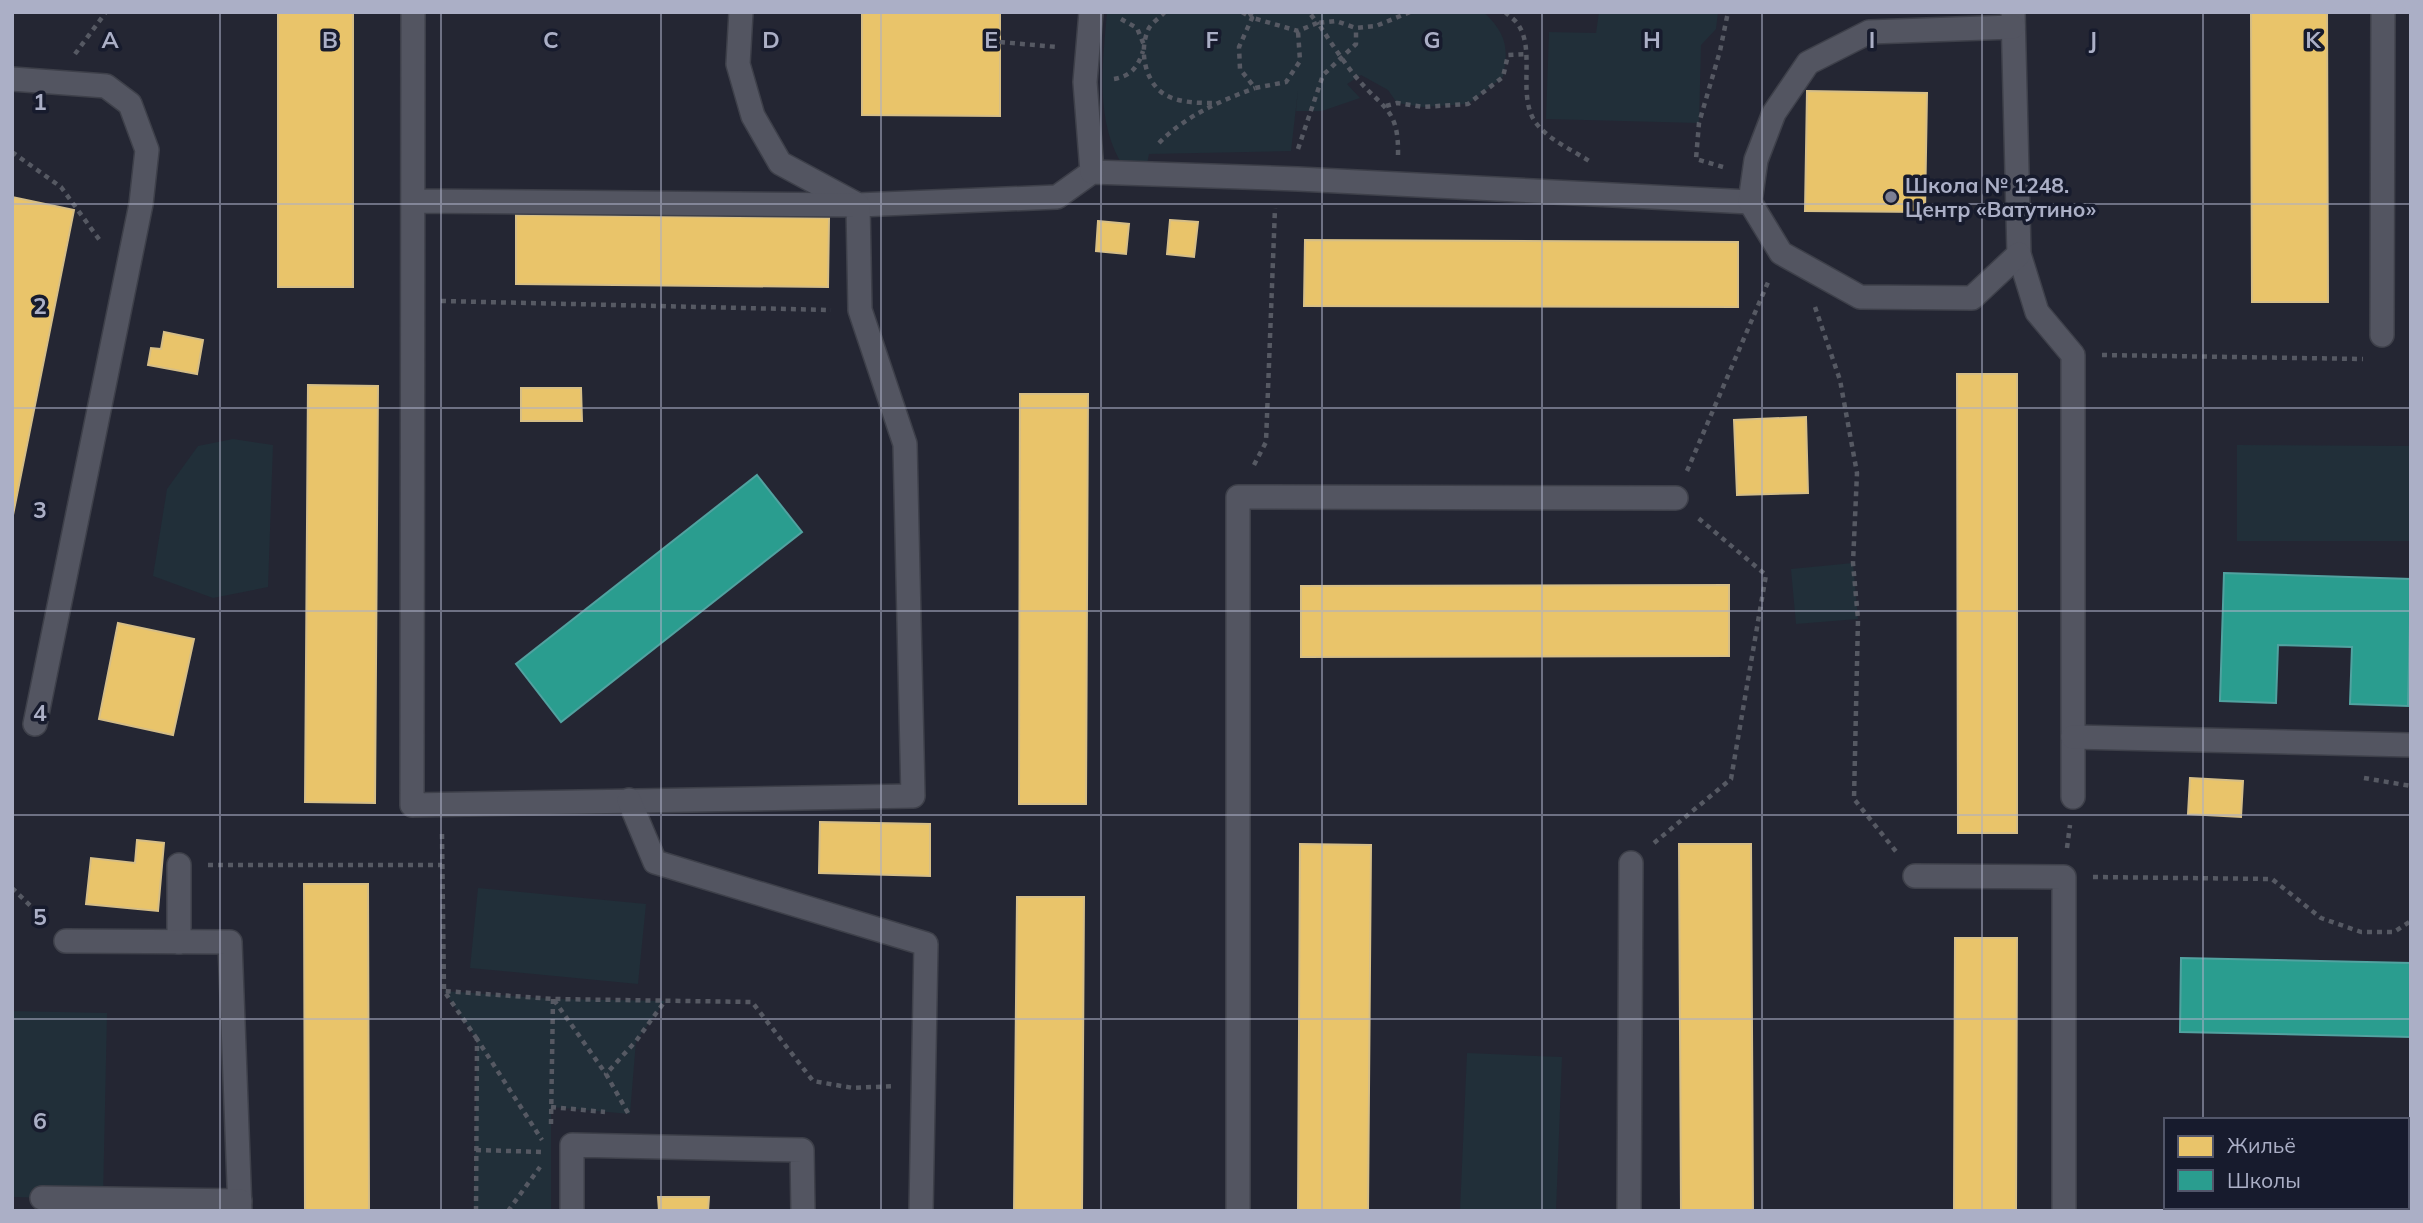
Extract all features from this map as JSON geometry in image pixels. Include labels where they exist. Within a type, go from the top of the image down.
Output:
[{"type":"lane","points":[[413,12],[412,805],[914,796],[905,444],[860,310],[858,205]]},
{"type":"lane","points":[[741,12],[738,64],[753,116],[780,163],[858,205]]},
{"type":"lane","points":[[1091,12],[1086,82],[1091,172]]},
{"type":"lane","points":[[2382,335],[2383,12]]},
{"type":"lane","points":[[2019,254],[1972,298],[1860,298],[1781,253],[1750,202],[1756,160],[1774,113],[1808,63],[1869,32],[2013,20],[2019,254],[2037,312],[2073,355],[2073,797]]},
{"type":"lane","points":[[12,79],[106,86],[130,104],[147,150],[141,204],[35,724]]},
{"type":"lane","points":[[413,201],[858,205],[1058,197],[1091,172],[1750,202]]},
{"type":"lane","points":[[1238,1211],[1238,498],[1676,498]]},
{"type":"lane","points":[[2073,737],[2411,745]]},
{"type":"lane","points":[[629,800],[655,862],[926,944],[921,1211]]},
{"type":"lane","points":[[1629,1211],[1631,863]]},
{"type":"lane","points":[[179,865],[179,942]]},
{"type":"lane","points":[[1914,876],[2064,877],[2064,1211]]},
{"type":"lane","points":[[42,1198],[240,1206],[230,942],[66,941]]},
{"type":"lane","points":[[572,1211],[572,1145],[802,1150],[803,1211]]},
{"type":"path","points":[[54,82],[106,12]]},
{"type":"path","points":[[1086,82],[1125,77],[1138,66],[1149,27],[1165,12]]},
{"type":"path","points":[[1242,12],[1252,18],[1239,47],[1240,69],[1255,88]]},
{"type":"path","points":[[1249,12],[1253,18],[1298,32],[1317,23],[1309,12]]},
{"type":"path","points":[[1336,22],[1339,12]]},
{"type":"path","points":[[1396,184],[1398,132],[1386,106],[1356,78],[1318,23],[1336,22],[1356,28],[1376,26],[1410,12]]},
{"type":"path","points":[[1505,12],[1518,25],[1526,54],[1527,98],[1535,122],[1560,145],[1603,171],[1609,195]]},
{"type":"path","points":[[1728,12],[1720,51],[1699,122],[1696,159],[1754,176]]},
{"type":"path","points":[[1238,498],[1266,442],[1287,179],[1323,75],[1356,44],[1356,28]]},
{"type":"path","points":[[1146,173],[1149,154],[1170,132],[1214,103],[1255,88],[1286,82],[1300,61],[1298,32]]},
{"type":"path","points":[[1000,42],[1089,49]]},
{"type":"path","points":[[1144,48],[1146,71],[1161,92],[1189,103],[1214,103]]},
{"type":"path","points":[[1386,106],[1397,103],[1423,107],[1468,104],[1503,77],[1508,55],[1526,54]]},
{"type":"path","points":[[12,152],[61,187],[126,276]]},
{"type":"path","points":[[1631,863],[1731,779],[1766,575],[1676,498],[1781,253]]},
{"type":"path","points":[[1811,297],[1840,380],[1857,473],[1853,563],[1858,619],[1854,799],[1914,876]]},
{"type":"path","points":[[413,300],[860,310]]},
{"type":"path","points":[[2073,355],[2367,359]]},
{"type":"path","points":[[2073,797],[2064,877],[2272,879],[2321,918],[2361,932],[2394,932],[2411,922]]},
{"type":"path","points":[[442,805],[444,990],[543,1141]]},
{"type":"path","points":[[179,865],[442,865]]},
{"type":"path","points":[[12,888],[66,941]]},
{"type":"path","points":[[444,990],[553,999],[752,1003],[813,1081],[853,1088],[923,1085]]},
{"type":"path","points":[[551,1107],[630,1114],[606,1073],[553,999]]},
{"type":"path","points":[[551,1130],[553,999]]},
{"type":"path","points":[[606,1073],[636,1041],[665,1001]]},
{"type":"path","points":[[476,1211],[477,1039]]},
{"type":"path","points":[[476,1150],[550,1152],[508,1211]]},
{"type":"shaded area","points":[[1107,12],[1484,12],[1501,34],[1505,49],[1505,66],[1503,77],[1468,104],[1423,107],[1397,103],[1388,90],[1361,75],[1347,84],[1360,98],[1322,111],[1296,111],[1298,90],[1291,151],[1149,154],[1147,164],[1120,161],[1112,144],[1104,107],[1103,69]]},
{"type":"shaded area","points":[[1599,12],[1718,12],[1716,29],[1701,45],[1699,123],[1546,119],[1549,32],[1596,33]]},
{"type":"shaded area","points":[[233,439],[273,445],[268,587],[213,598],[153,576],[167,489],[198,446]]},
{"type":"shaded area","points":[[2237,445],[2411,446],[2411,541],[2237,541]]},
{"type":"shaded area","points":[[1853,563],[1858,619],[1796,624],[1791,569]]},
{"type":"shaded area","points":[[478,888],[646,904],[638,984],[470,968]]},
{"type":"shaded area","points":[[444,991],[553,999],[665,1001],[636,1041],[630,1114],[551,1107],[551,1211],[474,1211],[477,1040]]},
{"type":"shaded area","points":[[12,1011],[107,1013],[103,1199],[12,1197]]},
{"type":"shaded area","points":[[1467,1053],[1562,1057],[1556,1211],[1460,1211]]},
{"type":"building: Жильё","points":[[278,12],[353,12],[353,287],[278,287]]},
{"type":"building: Жильё","points":[[862,12],[1000,12],[1000,116],[862,115]]},
{"type":"building: Жильё","points":[[2251,12],[2327,12],[2328,302],[2252,302]]},
{"type":"building: Жильё","points":[[1807,91],[1927,93],[1925,212],[1805,211]]},
{"type":"building: Жильё","points":[[12,197],[74,210],[12,520]]},
{"type":"building: Жильё","points":[[516,215],[829,218],[828,287],[516,284]]},
{"type":"building: Жильё","points":[[1170,220],[1198,222],[1194,257],[1167,254]]},
{"type":"building: Жильё","points":[[1098,221],[1129,224],[1126,254],[1096,251]]},
{"type":"building: Жильё","points":[[1305,240],[1738,242],[1738,307],[1304,306]]},
{"type":"building: Жильё","points":[[164,332],[203,340],[197,374],[148,365],[151,348],[161,349]]},
{"type":"building: Жильё","points":[[1957,374],[2017,374],[2017,833],[1958,833]]},
{"type":"building: Жильё","points":[[308,385],[378,386],[375,803],[305,802]]},
{"type":"building: Жильё","points":[[521,388],[581,388],[582,421],[521,421]]},
{"type":"building: Жильё","points":[[1020,394],[1088,394],[1086,804],[1019,804]]},
{"type":"building: Жильё","points":[[1806,417],[1808,493],[1737,495],[1734,420]]},
{"type":"building: Жильё","points":[[1729,585],[1729,656],[1301,657],[1301,586]]},
{"type":"building: Жильё","points":[[118,623],[194,639],[173,735],[99,719]]},
{"type":"building: Жильё","points":[[2190,778],[2243,781],[2241,817],[2188,814]]},
{"type":"building: Жильё","points":[[820,822],[930,824],[930,876],[819,873]]},
{"type":"building: Жильё","points":[[137,840],[164,843],[158,911],[86,904],[91,858],[135,863]]},
{"type":"building: Жильё","points":[[1300,844],[1371,845],[1368,1211],[1298,1211]]},
{"type":"building: Жильё","points":[[1679,844],[1751,844],[1753,1211],[1681,1211]]},
{"type":"building: Жильё","points":[[304,884],[368,884],[369,1211],[305,1211]]},
{"type":"building: Жильё","points":[[1017,897],[1084,897],[1082,1211],[1014,1211]]},
{"type":"building: Жильё","points":[[1955,938],[2017,938],[2016,1211],[1954,1211]]},
{"type":"building: Жильё","points":[[658,1197],[709,1197],[708,1211],[659,1211]]},
{"type":"building: Жильё","points":[[2196,1209],[2237,1209],[2237,1211]]},
{"type":"building: Школы","points":[[757,475],[802,532],[561,722],[516,664]]},
{"type":"building: Школы","points":[[2224,573],[2411,579],[2408,706],[2350,704],[2352,647],[2278,645],[2276,703],[2220,701]]},
{"type":"building: Школы","points":[[2181,958],[2411,963],[2411,1037],[2180,1032]]},
{"type":"place","name":"Школа № 1248. Центр «Ватутино»","points":[[1891,197]]}]
